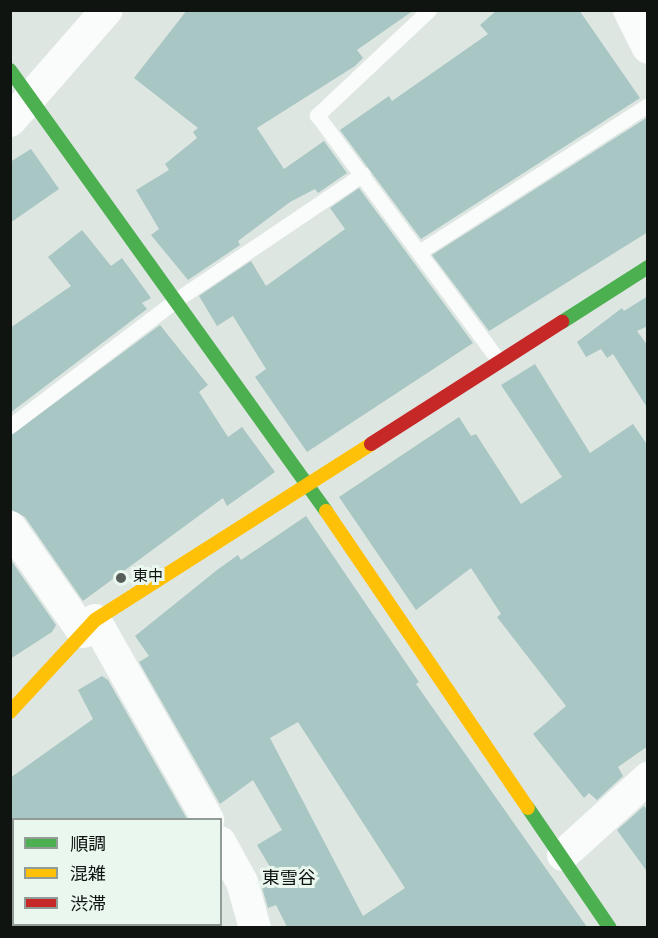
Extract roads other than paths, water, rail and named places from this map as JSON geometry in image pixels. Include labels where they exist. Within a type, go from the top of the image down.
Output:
[{"type":"street","points":[[21,110],[107,10]]},
{"type":"street","points":[[629,10],[648,48]]},
{"type":"street","points":[[10,70],[21,110],[176,300],[307,484],[610,927]]},
{"type":"street","points":[[10,712],[89,626],[498,360],[648,267]]},
{"type":"street","points":[[10,526],[89,626],[207,818]]},
{"type":"street","points":[[562,855],[648,778]]},
{"type":"street","points":[[222,850],[232,887],[255,927]]},
{"type":"lane","points":[[429,10],[317,115],[363,174],[498,360]]},
{"type":"lane","points":[[419,252],[648,105]]},
{"type":"lane","points":[[10,426],[176,300],[363,174]]},
{"type":"place","name":"東中","points":[[121,578]]},
{"type":"district","name":"東雪谷","points":[[289,880]]}]
